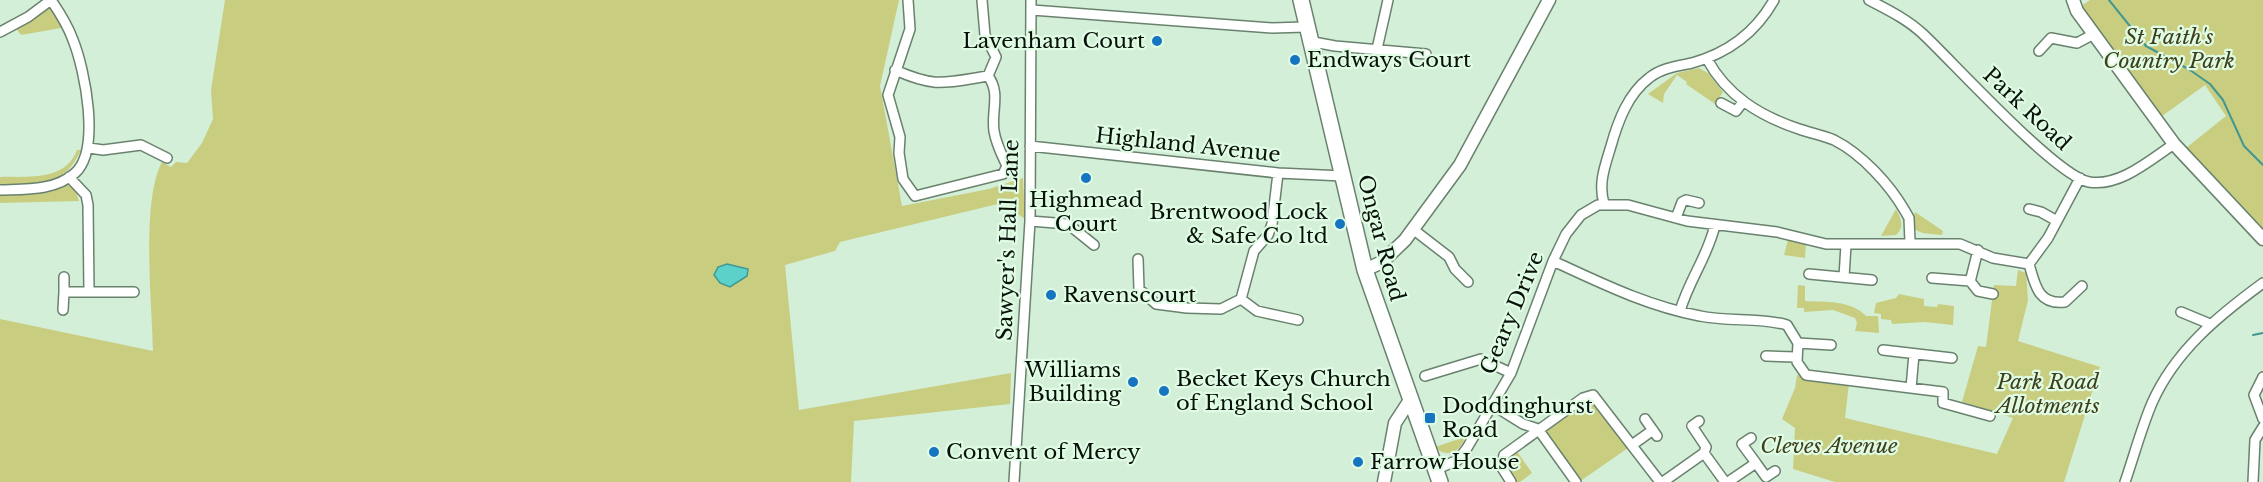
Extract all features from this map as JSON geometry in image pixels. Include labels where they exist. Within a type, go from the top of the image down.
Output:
[{"type":"main road","name":"Ongar Road","points":[[1301,0],[1307,34],[1336,140],[1365,270],[1438,476]]},
{"type":"street","points":[[0,32],[28,17],[51,0],[74,41],[84,80],[89,148],[76,172],[51,187],[0,190]]},
{"type":"street","points":[[908,0],[910,29],[888,95],[900,136],[899,153],[903,179],[915,196],[1004,174],[1007,166],[994,129],[996,95],[994,84],[988,76]]},
{"type":"street","points":[[982,0],[985,35],[996,57],[988,76]]},
{"type":"street","points":[[1377,49],[1388,0]]},
{"type":"street","points":[[1365,270],[1388,258],[1414,230],[1466,156],[1520,49],[1549,0]]},
{"type":"street","points":[[1774,0],[1763,19],[1743,38],[1707,59],[1658,72],[1648,78],[1630,100],[1620,118],[1600,182],[1604,204],[1628,205],[1676,218],[1777,232],[1826,244],[1910,242],[1960,244],[1993,258],[2029,264]]},
{"type":"street","name":"Park Road","points":[[1869,0],[1897,14],[1923,34],[2059,165],[2088,182],[2100,182],[2120,177],[2137,169],[2174,144]]},
{"type":"street","points":[[2073,0],[2077,11],[2174,144],[2263,239]]},
{"type":"street","points":[[1031,5],[1272,28],[1307,34],[1335,46],[1426,54]]},
{"type":"street","name":"Sawyer's Hall Lane","points":[[1014,482],[1030,221],[1031,5]]},
{"type":"street","points":[[2039,51],[2051,38],[2077,43],[2094,34]]},
{"type":"street","points":[[1707,59],[1723,83],[1743,102],[1780,123],[1834,141],[1855,155],[1899,200],[1909,219],[1910,242]]},
{"type":"street","points":[[895,70],[923,82],[942,84],[988,76]]},
{"type":"street","points":[[1721,103],[1736,111],[1743,102]]},
{"type":"street","points":[[89,148],[103,150],[141,145],[167,158]]},
{"type":"street","name":"Highland Avenue","points":[[1030,146],[1278,173],[1343,176]]},
{"type":"street","points":[[154,152],[154,163]]},
{"type":"street","points":[[1138,259],[1139,289],[1156,304],[1221,309],[1241,299],[1254,251],[1268,235],[1272,224],[1278,173]]},
{"type":"street","points":[[69,177],[86,195],[88,205],[90,291]]},
{"type":"street","points":[[2080,178],[2057,221],[2029,264],[2037,292],[2041,297],[2050,301],[2065,302],[2082,286]]},
{"type":"street","points":[[1676,218],[1682,202],[1686,200],[1699,203]]},
{"type":"street","name":"Geary Drive","points":[[1438,476],[1462,455],[1510,373],[1553,261],[1574,222],[1589,210],[1604,204]]},
{"type":"street","points":[[2029,209],[2041,212],[2057,221]]},
{"type":"street","points":[[1030,221],[1068,224],[1094,245]]},
{"type":"street","points":[[1680,311],[1691,278],[1710,247],[1715,225]]},
{"type":"street","points":[[1414,230],[1449,257],[1455,269],[1468,282]]},
{"type":"street","points":[[1844,278],[1846,245]]},
{"type":"street","points":[[1970,282],[1978,250]]},
{"type":"street","points":[[1553,261],[1635,299],[1715,319],[1787,325],[1798,343],[1796,357],[1802,372],[1806,375],[1943,392],[1943,403],[1990,416]]},
{"type":"street","points":[[1809,274],[1872,280]]},
{"type":"street","points":[[63,310],[64,277]]},
{"type":"street","points":[[1932,278],[1970,282],[1978,291],[1993,294]]},
{"type":"street","points":[[2126,482],[2152,403],[2176,364],[2210,324],[2263,283]]},
{"type":"street","points":[[64,292],[134,291]]},
{"type":"street","points":[[1241,299],[1257,312],[1299,320]]},
{"type":"street","points":[[1763,323],[1765,312]]},
{"type":"street","points":[[2181,312],[2210,324]]},
{"type":"street","points":[[1798,343],[1831,345]]},
{"type":"street","points":[[1883,350],[1952,358]]},
{"type":"street","points":[[1911,388],[1914,354]]},
{"type":"street","points":[[1766,356],[1796,357]]},
{"type":"street","points":[[1425,376],[1481,359],[1510,373]]},
{"type":"street","points":[[2263,377],[2254,395],[2263,419]]},
{"type":"street","points":[[1511,482],[1501,469],[1502,458],[1582,398],[1593,395],[1661,482],[1704,453],[1706,447],[1692,426],[1700,421]]},
{"type":"street","points":[[1384,482],[1395,423],[1410,400]]},
{"type":"street","points":[[1491,404],[1523,424],[1538,429],[1576,482]]},
{"type":"street","points":[[1632,445],[1655,433],[1645,419]]},
{"type":"street","points":[[2253,482],[2255,440],[2263,427]]},
{"type":"street","points":[[1751,438],[1742,444],[1766,477],[1775,471]]},
{"type":"street","points":[[1704,453],[1727,482],[1756,463]]},
{"type":"green space","points":[[51,0],[67,27],[21,35],[14,26]]},
{"type":"green space","points":[[225,0],[899,0],[880,86],[902,206],[989,189],[1023,178],[1025,219],[1002,203],[840,242],[835,251],[785,265],[799,410],[1011,373],[1010,404],[854,421],[851,482],[0,482],[0,319],[153,351],[149,254],[152,201],[156,179],[162,162],[171,167],[176,162],[187,163],[202,143],[213,119],[211,90]]},
{"type":"green space","name":"St Faith's Country Park","points":[[2090,0],[2263,0],[2263,239],[2181,152],[2226,116],[2205,85],[2158,119],[2080,7]]},
{"type":"green space","points":[[1699,68],[1708,73],[1723,92],[1715,104],[1677,75],[1664,94],[1663,103],[1648,94],[1677,73]]},
{"type":"green space","points":[[77,150],[81,150],[74,163],[57,178],[37,184],[0,186],[0,177],[44,175],[64,168]]},
{"type":"green space","points":[[67,185],[75,189],[79,201],[0,203],[0,193],[46,193]]},
{"type":"green space","points":[[1896,209],[1901,222],[1899,232],[1896,235],[1881,236]]},
{"type":"green space","points":[[1915,212],[1943,231],[1942,235],[1924,233],[1915,229],[1913,220]]},
{"type":"green space","points":[[1788,240],[1806,244],[1805,258],[1784,255]]},
{"type":"green space","points":[[2018,270],[2026,273],[2028,300],[2018,341],[2100,367],[2064,482],[1835,482],[1793,469],[1795,428],[1782,419],[1795,388],[1797,375],[1849,383],[1845,418],[1997,454],[2013,418],[1962,402],[1978,346],[1986,347],[1994,285],[2016,286]]},
{"type":"green space","points":[[1798,285],[1805,286],[1805,301],[1845,304],[1866,316],[1878,316],[1879,333],[1855,331],[1857,323],[1855,318],[1833,310],[1804,312],[1804,308],[1797,308]]},
{"type":"green space","points":[[1899,294],[1924,299],[1924,306],[1937,307],[1938,304],[1954,306],[1953,325],[1925,322],[1892,324],[1891,320],[1881,319],[1881,314],[1874,313],[1876,303],[1896,298]]},
{"type":"green space","points":[[1589,400],[1598,403],[1628,448],[1579,482],[1546,431]]},
{"type":"green space","points":[[1465,437],[1460,447],[1453,452],[1444,453],[1435,447]]},
{"type":"green space","points":[[1516,450],[1532,473],[1520,482],[1515,482],[1506,470],[1504,460]]},
{"type":"water","points":[[727,264],[748,269],[747,276],[730,287],[720,283],[714,275],[718,267]]},
{"type":"waterway","points":[[2109,0],[2146,46],[2190,70],[2210,84],[2223,100],[2244,146],[2263,165]]},
{"type":"waterway","points":[[2253,335],[2263,333]]},
{"type":"place","name":"Lavenham Court","points":[[1157,41]]},
{"type":"place","name":"Endways Court","points":[[1295,60]]},
{"type":"place","name":"Highmead Court","points":[[1086,178]]},
{"type":"place","name":"Brentwood Lock & Safe Co ltd","points":[[1340,224]]},
{"type":"place","name":"Ravenscourt","points":[[1051,295]]},
{"type":"place","name":"Williams Building","points":[[1133,382]]},
{"type":"place","name":"Becket Keys Church of England School","points":[[1164,391]]},
{"type":"place","name":"Doddinghurst Road","points":[[1430,418]]},
{"type":"place","name":"Convent of Mercy","points":[[934,452]]},
{"type":"place","name":"Farrow House","points":[[1358,462]]},
{"type":"park label","name":"Park Road Allotments","points":[[2048,394]]},
{"type":"park label","name":"Cleves Avenue","points":[[1829,446]]}]
